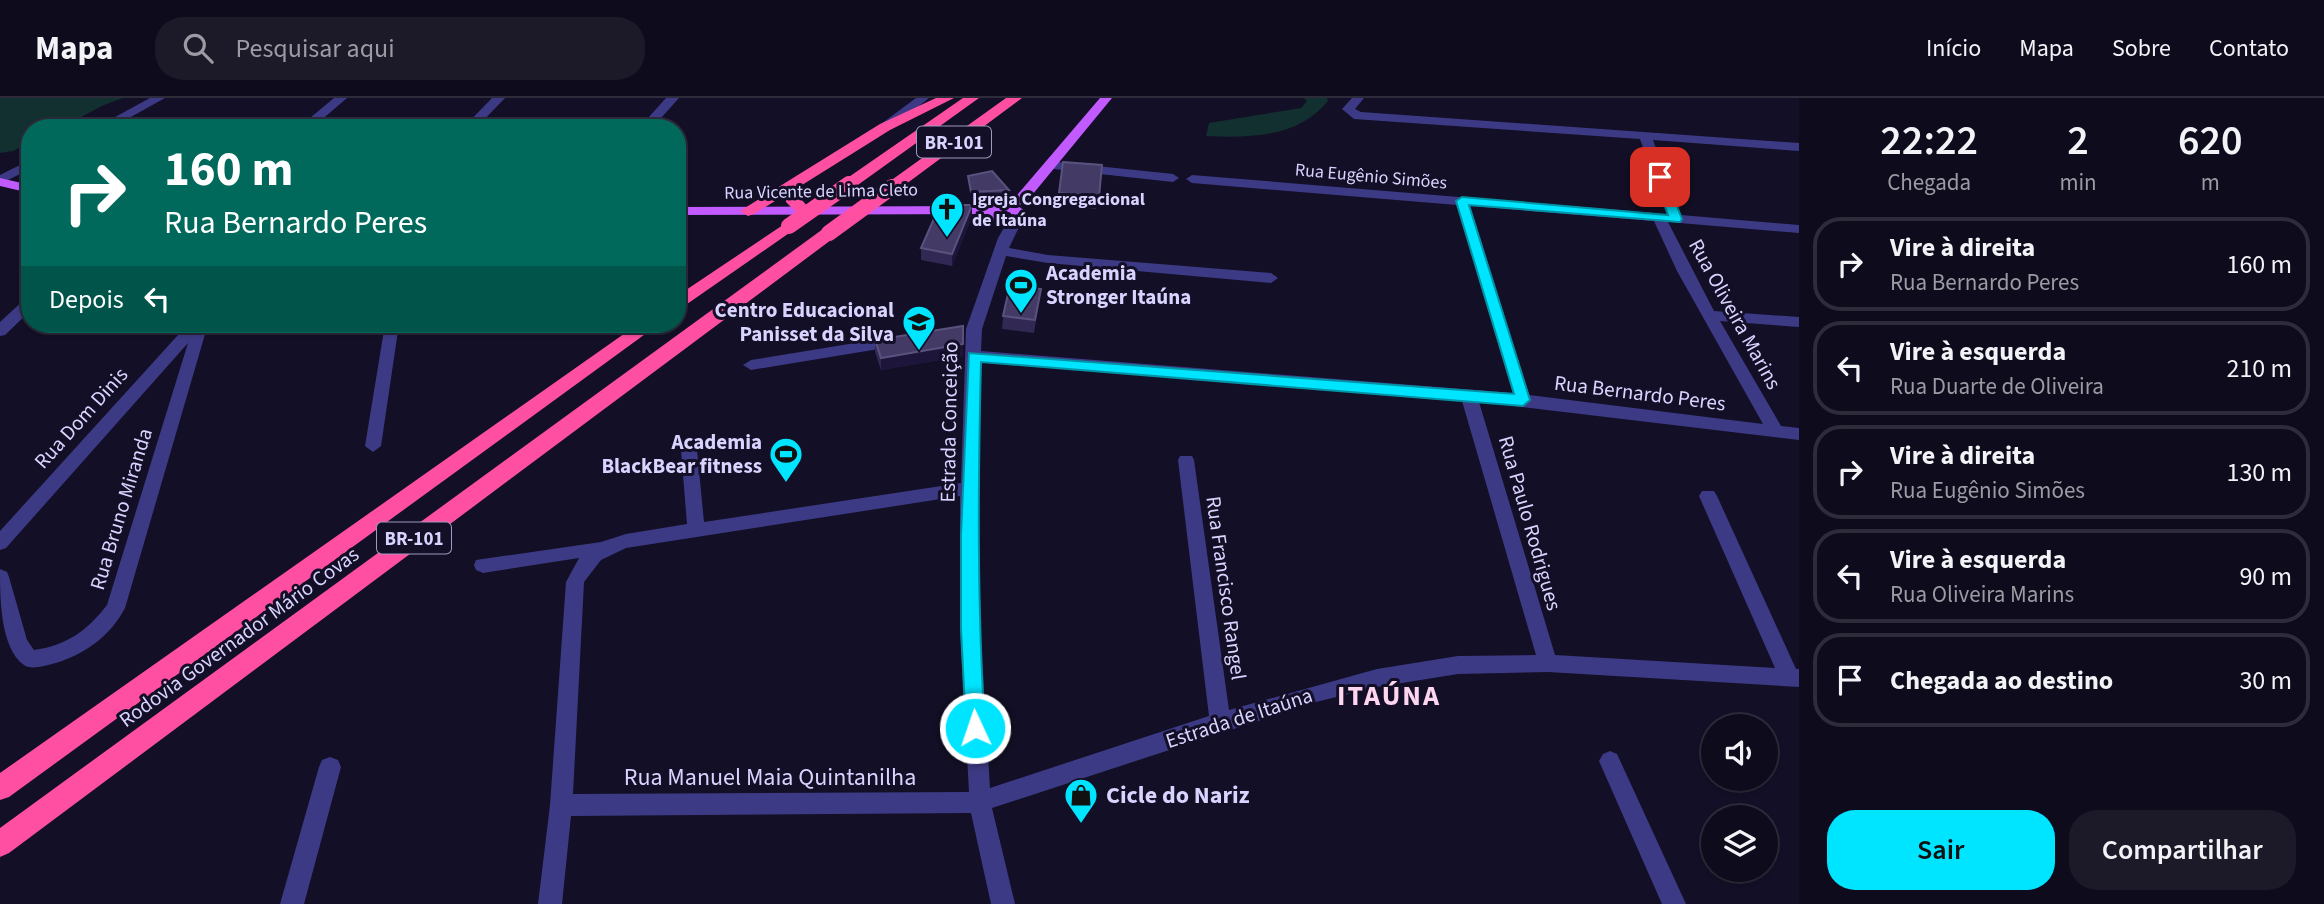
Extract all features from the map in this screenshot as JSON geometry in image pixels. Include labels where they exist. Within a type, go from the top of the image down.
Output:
[{"type":"highway","points":[[748,211],[885,127],[947,98]]},
{"type":"highway","name":"BR-101","points":[[686,298],[971,98]]},
{"type":"highway","name":"Rodovia Governador Mário Covas","points":[[0,844],[1015,98]]},
{"type":"highway","points":[[794,184],[792,199],[803,210]]},
{"type":"highway","name":"Rodovia Governador Mário Covas","points":[[0,788],[637,333]]},
{"type":"main road","name":"Estrada Conceição","points":[[1014,212],[1023,206],[1023,197],[1106,98]]},
{"type":"main road","points":[[0,181],[21,187]]},
{"type":"main road","name":"Rua Vicente de Lima Cleto","points":[[686,211],[964,210],[995,215]]},
{"type":"main road","points":[[995,215],[1014,212]]},
{"type":"street","points":[[118,119],[159,98]]},
{"type":"street","points":[[315,119],[341,98]]},
{"type":"street","points":[[478,119],[499,98]]},
{"type":"street","points":[[653,119],[673,98]]},
{"type":"street","points":[[885,127],[923,98]]},
{"type":"street","points":[[1358,98],[1348,109],[1354,115],[1361,116],[1799,147]]},
{"type":"street","name":"Rua Oliveira Marins","points":[[1645,135],[1676,219]]},
{"type":"street","points":[[1049,165],[1174,178]]},
{"type":"street","points":[[0,181],[21,169]]},
{"type":"street","name":"Rua Eugênio Simões","points":[[1192,179],[1799,229]]},
{"type":"street","points":[[1462,201],[1523,400]]},
{"type":"street","name":"Estrada Conceição","points":[[1003,904],[980,802],[970,629],[969,488],[974,356],[967,330],[1004,244],[1014,212]]},
{"type":"street","points":[[995,215],[1004,244],[1048,259],[1270,278]]},
{"type":"street","name":"Rua Oliveira Marins","points":[[1659,218],[1685,271],[1775,430]]},
{"type":"street","points":[[0,331],[21,311]]},
{"type":"street","points":[[1712,316],[1799,322]]},
{"type":"street","name":"Rua Dom Dinis","points":[[0,543],[188,333]]},
{"type":"street","name":"Rua Bruno Miranda","points":[[0,578],[18,645],[30,659],[62,654],[84,642],[102,627],[115,608],[198,333]]},
{"type":"street","points":[[373,446],[391,333]]},
{"type":"street","points":[[751,365],[908,339]]},
{"type":"street","name":"Rua Bernardo Peres","points":[[974,356],[1523,400],[1799,434]]},
{"type":"street","name":"Rua Paulo Rodrigues","points":[[1469,396],[1548,663]]},
{"type":"street","points":[[689,450],[696,529]]},
{"type":"street","name":"Rua Francisco Rangel","points":[[1185,460],[1220,722]]},
{"type":"street","points":[[483,565],[696,529],[969,488]]},
{"type":"street","points":[[1708,496],[1794,678]]},
{"type":"street","points":[[550,904],[561,805],[575,582],[580,567],[602,547]]},
{"type":"street","name":"Estrada de Itaúna","points":[[980,802],[1220,722],[1377,678],[1458,665],[1548,663],[1794,678]]},
{"type":"street","points":[[1610,761],[1674,904]]},
{"type":"street","points":[[292,904],[330,767]]},
{"type":"street","name":"Rua Manuel Maia Quintanilha","points":[[561,805],[980,802]]},
{"type":"green space","points":[[0,98],[123,98],[77,119],[21,119],[21,147],[0,153]]},
{"type":"green space","points":[[1304,98],[1327,98],[1328,101],[1316,113],[1288,129],[1256,136],[1206,136],[1209,123],[1301,108],[1307,101]]},
{"type":"building","points":[[1063,162],[1102,165],[1099,197],[1059,193]]},
{"type":"building","points":[[992,171],[1009,190],[971,192],[968,176]]},
{"type":"building","name":"Igreja Congregacional de Itaúna","points":[[940,205],[972,205],[952,254],[921,248]]},
{"type":"building","points":[[1010,285],[1041,289],[1035,320],[1003,316]]},
{"type":"building","points":[[963,326],[963,344],[881,358],[875,340]]},
{"type":"place","name":"Igreja Congregacional de Itaúna","points":[[947,239]]},
{"type":"place","name":"Academia Stronger Itaúna","points":[[1021,315]]},
{"type":"place","name":"Centro Educacional Panisset da Silva","points":[[919,352]]},
{"type":"place","name":"Academia BlackBear fitness","points":[[786,484]]},
{"type":"place","name":"Cicle do Nariz","points":[[1081,825]]},
{"type":"district","name":"ITAÚNA","points":[[1389,695]]},
{"type":"route","points":[[975,728],[969,535],[974,356],[1523,400],[1462,201],[1676,219],[1660,177]]}]
